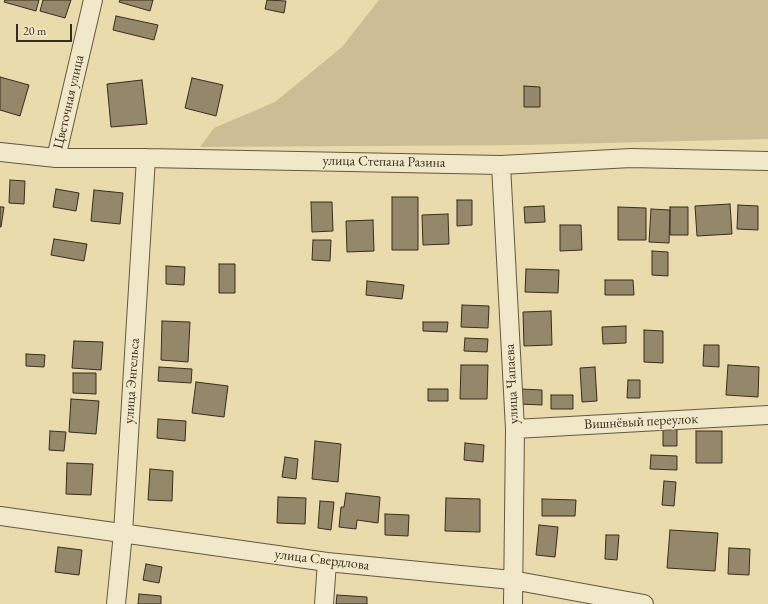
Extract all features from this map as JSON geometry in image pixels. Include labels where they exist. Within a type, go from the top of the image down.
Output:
[{"type":"street","name":"Цветочная улица","points":[[56,158],[93,0]]},
{"type":"street","name":"улица Степана Разина","points":[[0,152],[56,158],[146,158],[501,165],[631,158],[768,161]]},
{"type":"street","name":"улица Энгельса","points":[[116,604],[123,533],[146,158]]},
{"type":"street","name":"улица Чапаева","points":[[501,165],[515,429],[512,580],[513,604]]},
{"type":"street","name":"Вишнёвый переулок","points":[[515,429],[768,415]]},
{"type":"street","name":"улица Свердлова","points":[[0,516],[326,562],[512,580],[644,604]]},
{"type":"street","points":[[324,604],[326,562]]},
{"type":"shaded area","points":[[379,0],[768,0],[768,139],[526,145],[200,147],[214,128],[275,102],[342,47]]},
{"type":"building","points":[[5,0],[39,0],[36,11],[4,2]]},
{"type":"building","points":[[43,0],[71,0],[65,18],[40,11]]},
{"type":"building","points":[[120,0],[153,0],[150,11],[119,2]]},
{"type":"building","points":[[267,0],[286,1],[284,13],[265,9]]},
{"type":"building","points":[[116,16],[158,25],[154,40],[113,30]]},
{"type":"building","points":[[0,77],[29,85],[20,116],[0,110]]},
{"type":"building","points":[[192,78],[223,85],[216,116],[185,108]]},
{"type":"building","points":[[142,80],[147,124],[111,127],[107,84]]},
{"type":"building","points":[[524,86],[540,87],[540,107],[524,107]]},
{"type":"building","points":[[10,180],[25,181],[24,204],[9,203]]},
{"type":"building","points":[[56,189],[79,193],[76,211],[53,207]]},
{"type":"building","points":[[94,190],[123,193],[120,224],[91,221]]},
{"type":"building","points":[[392,197],[418,197],[418,250],[392,250]]},
{"type":"building","points":[[457,200],[472,200],[472,225],[457,226]]},
{"type":"building","points":[[311,202],[332,202],[333,231],[312,232]]},
{"type":"building","points":[[730,204],[732,234],[697,236],[695,206]]},
{"type":"building","points":[[738,205],[758,206],[758,230],[737,229]]},
{"type":"building","points":[[544,206],[545,222],[525,223],[524,207]]},
{"type":"building","points":[[0,207],[4,207],[1,227],[0,227]]},
{"type":"building","points":[[618,207],[646,208],[646,240],[618,240]]},
{"type":"building","points":[[670,207],[688,207],[688,235],[670,235]]},
{"type":"building","points":[[651,209],[670,210],[669,243],[649,242]]},
{"type":"building","points":[[448,214],[449,244],[423,245],[422,215]]},
{"type":"building","points":[[373,220],[374,251],[347,252],[346,221]]},
{"type":"building","points":[[560,225],[581,225],[582,250],[560,251]]},
{"type":"building","points":[[54,239],[87,244],[84,261],[51,255]]},
{"type":"building","points":[[313,240],[331,240],[330,261],[312,260]]},
{"type":"building","points":[[652,251],[668,252],[668,276],[652,275]]},
{"type":"building","points":[[219,264],[235,264],[235,293],[219,293]]},
{"type":"building","points":[[166,266],[185,267],[184,285],[166,284]]},
{"type":"building","points":[[526,269],[559,270],[558,293],[525,292]]},
{"type":"building","points":[[605,280],[633,280],[634,295],[605,295]]},
{"type":"building","points":[[367,281],[404,285],[402,299],[366,295]]},
{"type":"building","points":[[462,305],[489,306],[488,328],[461,327]]},
{"type":"building","points":[[551,311],[552,345],[524,346],[523,312]]},
{"type":"building","points":[[162,321],[190,322],[188,362],[161,360]]},
{"type":"building","points":[[423,322],[448,322],[447,332],[423,331]]},
{"type":"building","points":[[626,326],[626,343],[603,344],[602,327]]},
{"type":"building","points":[[644,330],[663,331],[663,363],[644,362]]},
{"type":"building","points":[[465,338],[488,339],[487,352],[464,351]]},
{"type":"building","points":[[74,341],[103,342],[101,370],[72,368]]},
{"type":"building","points":[[704,345],[719,345],[719,367],[703,366]]},
{"type":"building","points":[[26,354],[45,355],[44,367],[26,366]]},
{"type":"building","points":[[461,365],[488,365],[487,399],[460,399]]},
{"type":"building","points":[[728,365],[759,367],[758,397],[726,395]]},
{"type":"building","points":[[159,367],[192,369],[191,383],[158,381]]},
{"type":"building","points":[[595,367],[597,401],[582,402],[580,368]]},
{"type":"building","points":[[73,373],[96,373],[96,394],[73,393]]},
{"type":"building","points":[[628,380],[640,380],[640,398],[627,398]]},
{"type":"building","points":[[196,382],[228,386],[224,417],[192,413]]},
{"type":"building","points":[[428,389],[448,389],[448,401],[428,401]]},
{"type":"building","points":[[521,389],[542,390],[542,405],[520,404]]},
{"type":"building","points":[[551,395],[573,395],[573,409],[551,409]]},
{"type":"building","points":[[71,399],[99,401],[96,434],[69,432]]},
{"type":"building","points":[[158,419],[186,421],[185,441],[157,438]]},
{"type":"building","points":[[663,427],[677,427],[677,446],[663,446]]},
{"type":"building","points":[[50,431],[66,432],[64,451],[49,450]]},
{"type":"building","points":[[696,431],[722,431],[722,463],[696,463]]},
{"type":"building","points":[[315,441],[341,444],[338,482],[312,479]]},
{"type":"building","points":[[465,443],[484,445],[483,462],[464,460]]},
{"type":"building","points":[[651,455],[677,456],[677,470],[650,469]]},
{"type":"building","points":[[285,457],[298,459],[296,479],[282,477]]},
{"type":"building","points":[[67,463],[93,464],[91,495],[66,494]]},
{"type":"building","points":[[150,469],[173,471],[172,501],[148,500]]},
{"type":"building","points":[[664,481],[676,482],[674,506],[662,505]]},
{"type":"building","points":[[346,493],[380,497],[378,523],[357,520],[356,529],[339,527],[341,507],[344,507]]},
{"type":"building","points":[[278,497],[306,498],[305,524],[277,523]]},
{"type":"building","points":[[446,498],[480,499],[480,532],[445,531]]},
{"type":"building","points":[[542,499],[576,500],[575,516],[542,516]]},
{"type":"building","points":[[320,501],[334,502],[331,530],[318,528]]},
{"type":"building","points":[[385,514],[409,515],[408,536],[385,535]]},
{"type":"building","points":[[539,525],[558,527],[555,557],[536,555]]},
{"type":"building","points":[[670,530],[718,533],[715,571],[667,568]]},
{"type":"building","points":[[606,535],[619,535],[617,560],[605,559]]},
{"type":"building","points":[[58,547],[82,550],[79,575],[55,572]]},
{"type":"building","points":[[729,548],[750,549],[749,575],[728,574]]},
{"type":"building","points":[[146,564],[162,567],[159,583],[143,580]]},
{"type":"building","points":[[139,594],[161,596],[161,604],[138,604]]},
{"type":"building","points":[[337,595],[367,597],[367,604],[336,604]]}]
